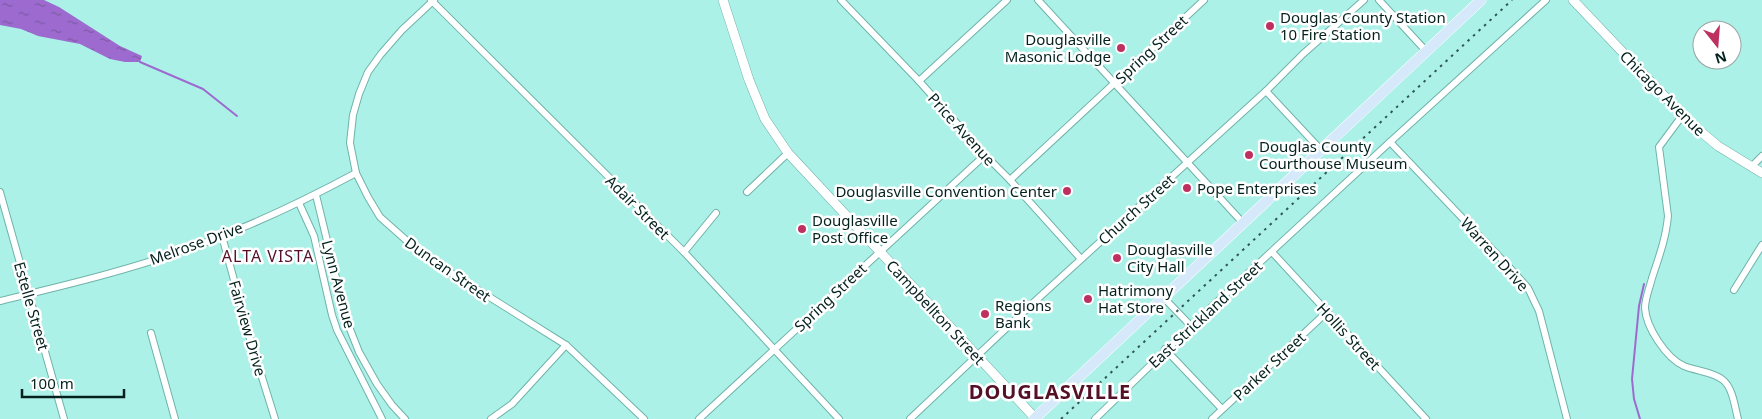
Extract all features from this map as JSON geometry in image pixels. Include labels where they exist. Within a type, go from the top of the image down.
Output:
[{"type":"main road","name":"Campbellton Street","points":[[723,0],[749,80],[765,118],[788,153],[1034,419]]},
{"type":"main road","points":[[1034,419],[1481,0]]},
{"type":"main road","name":"Chicago Avenue","points":[[1573,0],[1682,116],[1718,146],[1762,173]]},
{"type":"street","name":"Duncan Street","points":[[433,0],[402,30],[368,72],[353,115],[350,143],[356,173],[380,217],[424,256],[566,345],[644,419]]},
{"type":"street","name":"Adair Street","points":[[433,0],[684,252],[839,419]]},
{"type":"street","name":"Price Avenue","points":[[841,0],[919,81],[1081,259]]},
{"type":"street","points":[[919,81],[1007,0]]},
{"type":"street","points":[[1038,0],[1243,223]]},
{"type":"street","name":"Spring Street","points":[[1010,180],[1204,0]]},
{"type":"street","name":"Church Street","points":[[910,419],[976,355],[1364,0]]},
{"type":"street","points":[[1379,0],[1426,51]]},
{"type":"street","name":"East Strickland Street","points":[[1095,419],[1191,326],[1546,0]]},
{"type":"street","points":[[1266,91],[1321,150]]},
{"type":"street","points":[[1682,116],[1659,147],[1667,221],[1665,239],[1647,295],[1645,308],[1654,335],[1674,360],[1683,366],[1723,380],[1728,387],[1738,419]]},
{"type":"street","name":"Warren Drive","points":[[1390,142],[1528,288],[1539,311],[1567,419]]},
{"type":"street","points":[[747,192],[788,153]]},
{"type":"street","name":"Spring Street","points":[[699,419],[985,155]]},
{"type":"street","points":[[1751,167],[1762,156]]},
{"type":"street","name":"Melrose Drive","points":[[0,302],[186,250],[299,203],[356,173]]},
{"type":"street","name":"Estelle Street","points":[[0,192],[64,419]]},
{"type":"street","name":"Lynn Avenue","points":[[316,195],[346,319],[359,352],[377,384],[405,419]]},
{"type":"street","points":[[299,203],[314,236],[337,330],[382,419]]},
{"type":"street","points":[[684,252],[716,213]]},
{"type":"street","name":"Fairview Drive","points":[[222,236],[250,339],[275,419]]},
{"type":"street","points":[[1734,290],[1762,245]]},
{"type":"street","name":"Hollis Street","points":[[1272,252],[1426,419]]},
{"type":"street","points":[[1163,297],[1191,326]]},
{"type":"street","name":"Parker Street","points":[[1212,419],[1327,312]]},
{"type":"street","points":[[151,333],[175,419]]},
{"type":"street","points":[[491,419],[512,404],[566,345]]},
{"type":"street","points":[[1166,350],[1222,409]]},
{"type":"water","points":[[0,0],[44,0],[59,7],[120,46],[142,56],[140,62],[110,59],[80,44],[38,36],[21,29],[0,25]]},
{"type":"waterway","points":[[140,62],[203,89],[237,116]]},
{"type":"waterway","points":[[1640,419],[1634,399],[1632,379],[1639,306],[1644,284]]},
{"type":"railway","points":[[1061,419],[1512,0]]},
{"type":"place","name":"Douglas County Station 10 Fire Station","points":[[1270,26]]},
{"type":"place","name":"Douglasville Masonic Lodge","points":[[1121,48]]},
{"type":"place","name":"Douglas County Courthouse Museum","points":[[1249,155]]},
{"type":"place","name":"Pope Enterprises","points":[[1187,188]]},
{"type":"place","name":"Douglasville Convention Center","points":[[1067,191]]},
{"type":"place","name":"Douglasville Post Office","points":[[802,229]]},
{"type":"place","name":"Douglasville City Hall","points":[[1117,258]]},
{"type":"place","name":"Hatrimony Hat Store","points":[[1088,299]]},
{"type":"place","name":"Regions Bank","points":[[985,314]]},
{"type":"district","name":"ALTA VISTA","points":[[268,256]]},
{"type":"district","name":"DOUGLASVILLE","points":[[1050,391]]}]
